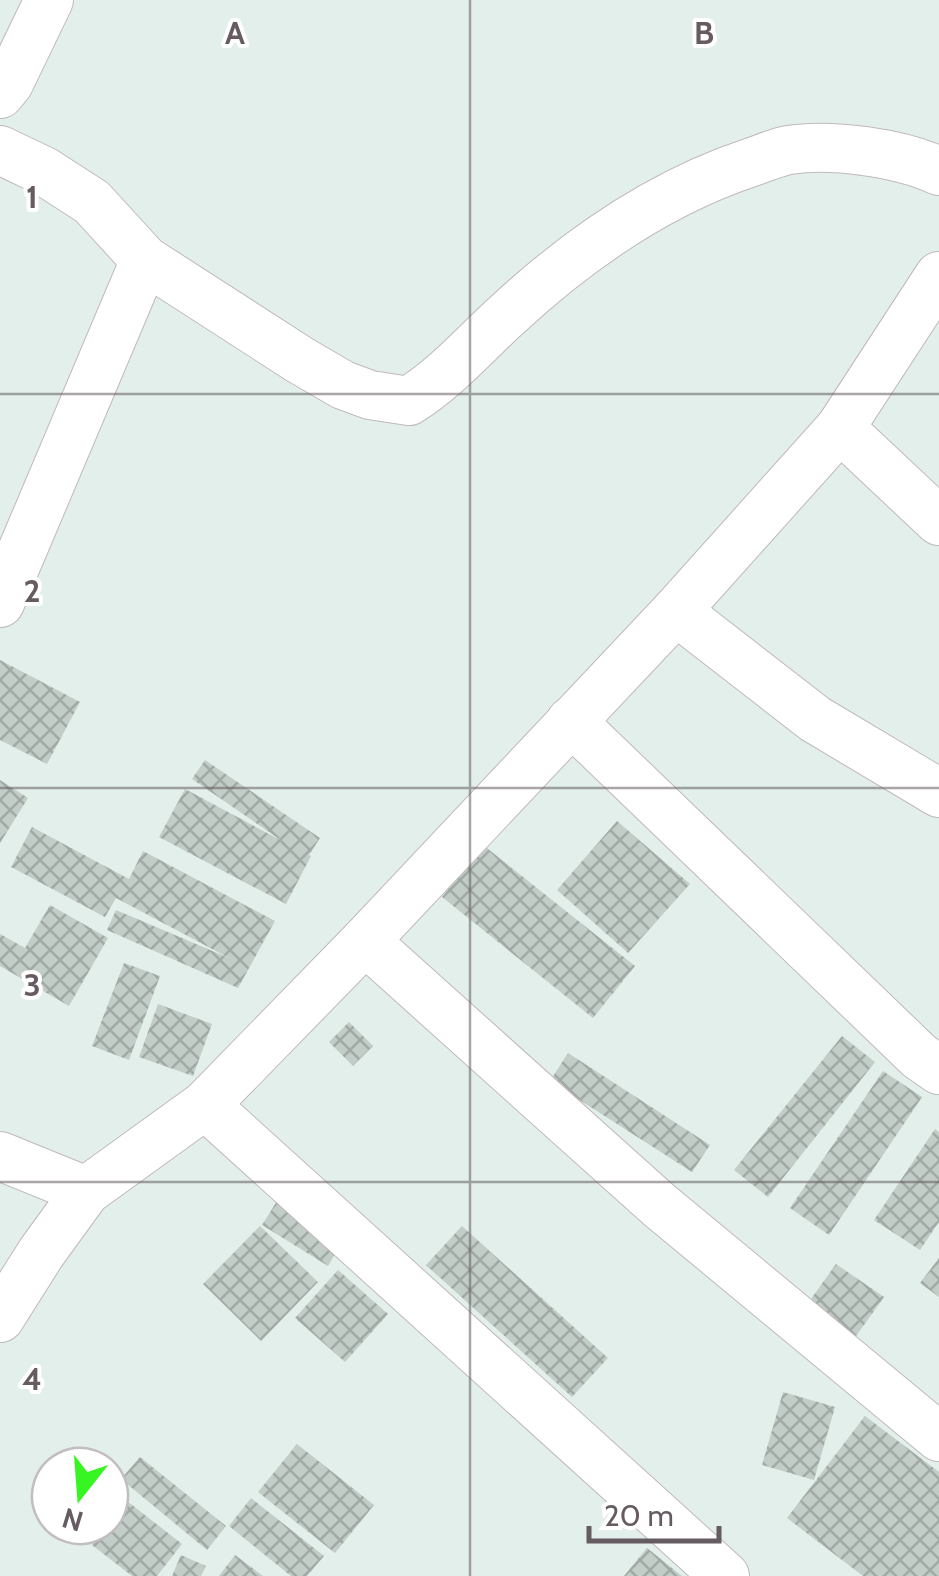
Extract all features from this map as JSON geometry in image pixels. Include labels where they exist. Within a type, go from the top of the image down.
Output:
[{"type":"street","points":[[0,94],[49,0]]},
{"type":"street","points":[[0,150],[44,171],[92,202],[145,260],[343,385],[370,395],[409,401],[447,375],[557,272],[678,190],[789,150],[844,150],[916,160],[939,171]]},
{"type":"street","points":[[0,604],[145,260]]},
{"type":"street","points":[[0,1318],[86,1192],[205,1105],[676,611],[840,428],[939,276]]},
{"type":"street","points":[[840,428],[939,521]]},
{"type":"street","points":[[676,611],[815,719],[939,793]]},
{"type":"street","points":[[570,722],[939,1070]]},
{"type":"street","points":[[364,941],[659,1204],[939,1437]]},
{"type":"street","points":[[205,1105],[725,1576]]},
{"type":"street","points":[[0,1156],[86,1192]]},
{"type":"building","points":[[0,660],[80,702],[47,764],[0,740]]},
{"type":"building","points":[[205,760],[320,838],[286,904],[159,837],[185,789],[282,841],[192,779]]},
{"type":"building","points":[[0,780],[28,798],[0,843]]},
{"type":"building","points":[[617,821],[690,884],[628,953],[557,890]]},
{"type":"building","points":[[32,827],[129,879],[143,851],[275,921],[238,988],[107,930],[116,910],[229,958],[116,898],[105,917],[11,867]]},
{"type":"building","points":[[483,845],[635,966],[593,1018],[442,897]]},
{"type":"building","points":[[50,905],[108,938],[69,1006],[0,966],[0,934],[25,948]]},
{"type":"building","points":[[124,963],[160,976],[129,1060],[92,1046]]},
{"type":"building","points":[[158,1004],[212,1024],[193,1076],[139,1057]]},
{"type":"building","points":[[349,1022],[373,1046],[353,1066],[329,1042]]},
{"type":"building","points":[[842,1036],[875,1062],[768,1197],[734,1170]]},
{"type":"building","points":[[568,1053],[710,1145],[692,1172],[550,1081]]},
{"type":"building","points":[[883,1071],[922,1097],[829,1235],[790,1208]]},
{"type":"building","points":[[935,1129],[939,1132],[939,1222],[920,1250],[874,1220]]},
{"type":"building","points":[[279,1198],[344,1239],[328,1266],[262,1225]]},
{"type":"building","points":[[260,1226],[318,1282],[261,1341],[203,1284]]},
{"type":"building","points":[[462,1226],[608,1358],[572,1397],[426,1265]]},
{"type":"building","points":[[939,1258],[939,1297],[920,1283]]},
{"type":"building","points":[[836,1264],[884,1297],[854,1339],[806,1306]]},
{"type":"building","points":[[338,1270],[388,1314],[345,1362],[295,1318]]},
{"type":"building","points":[[783,1392],[835,1407],[814,1480],[762,1465]]},
{"type":"building","points":[[865,1416],[939,1472],[939,1576],[863,1576],[787,1518]]},
{"type":"building","points":[[297,1444],[374,1505],[335,1553],[258,1492]]},
{"type":"building","points":[[140,1457],[226,1526],[207,1550],[130,1486],[130,1469]]},
{"type":"building","points":[[251,1498],[324,1556],[307,1576],[291,1576],[229,1526]]},
{"type":"building","points":[[130,1503],[182,1544],[157,1576],[132,1576],[93,1546],[130,1546]]},
{"type":"building","points":[[647,1548],[682,1576],[624,1576]]},
{"type":"building","points":[[181,1555],[206,1566],[201,1576],[172,1576]]},
{"type":"building","points":[[235,1555],[263,1576],[219,1576]]}]
